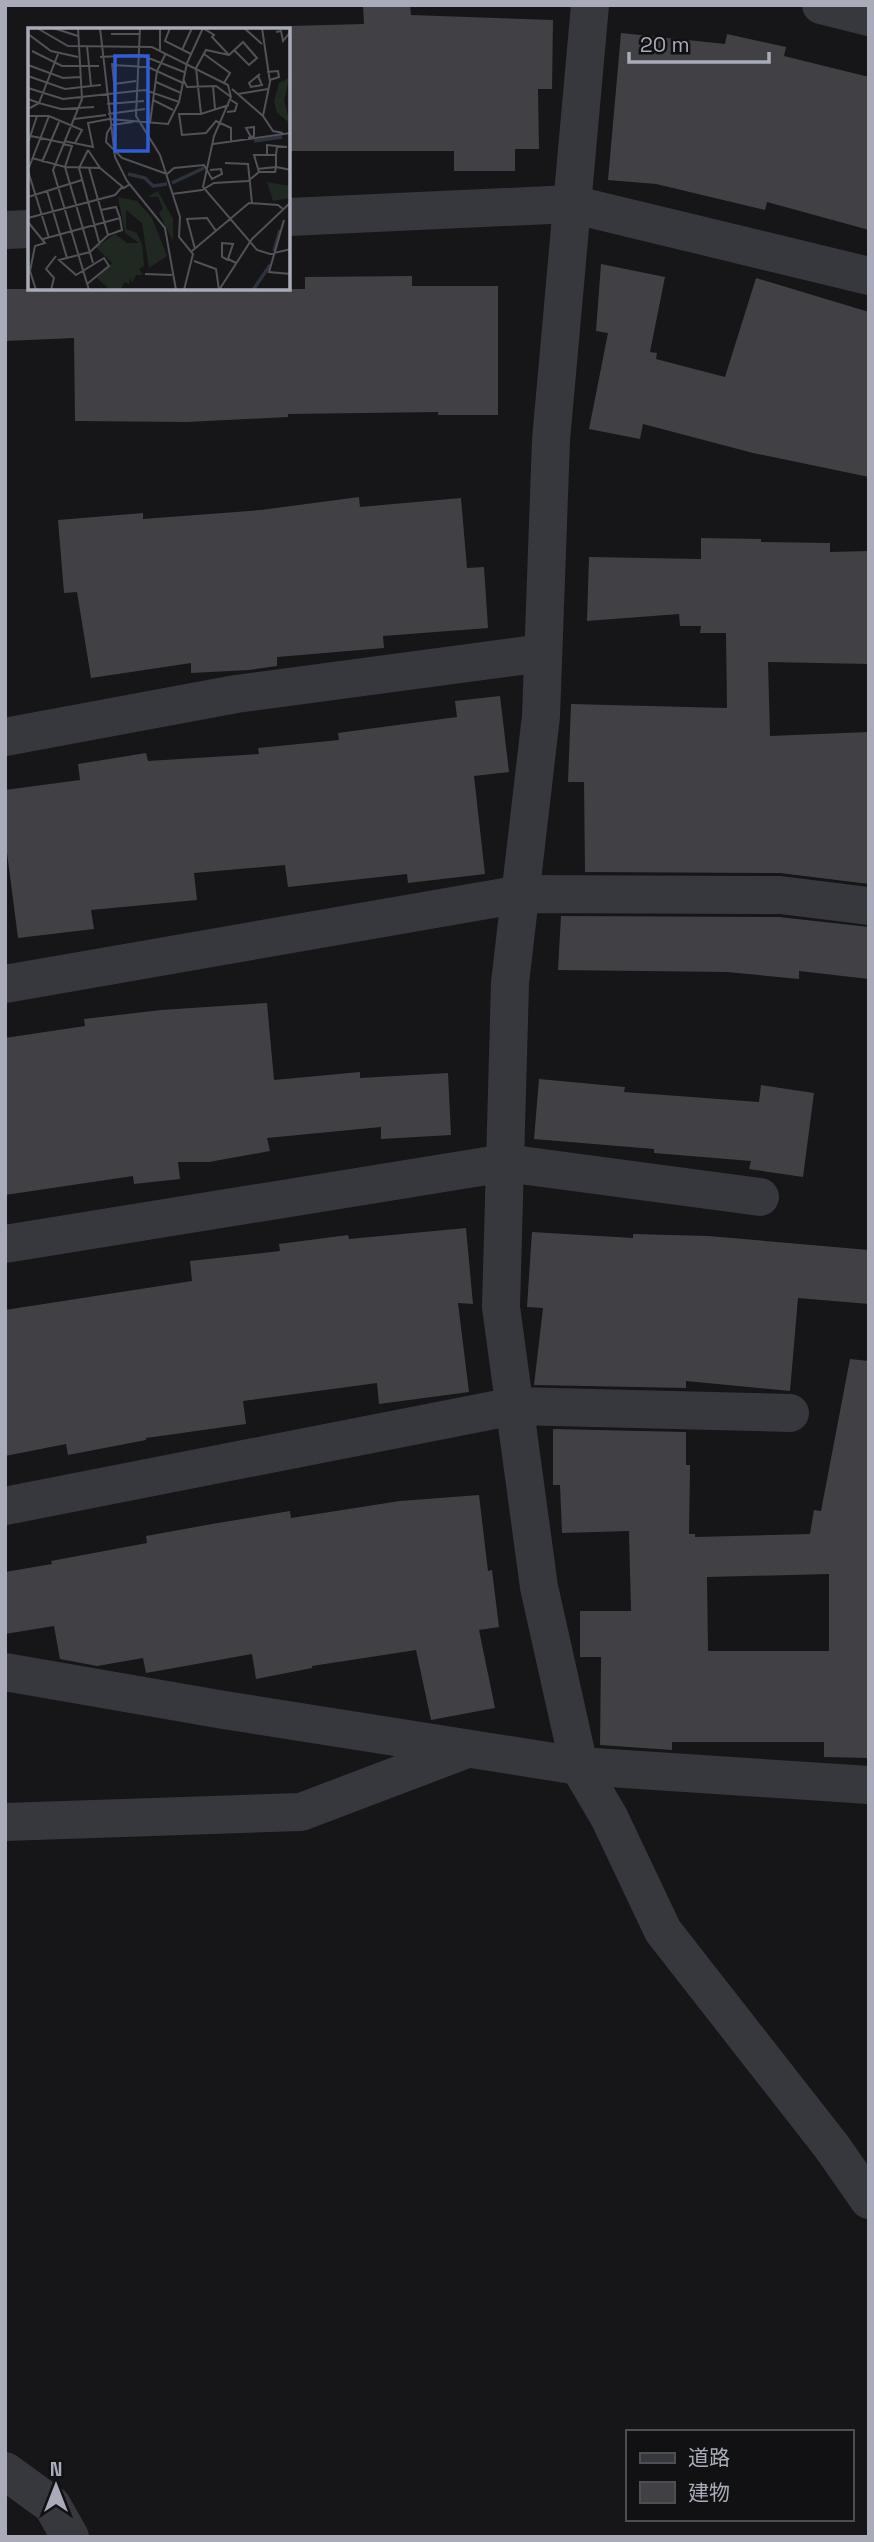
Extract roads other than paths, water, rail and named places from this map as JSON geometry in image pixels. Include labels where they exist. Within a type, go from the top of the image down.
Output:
[{"type":"street","points":[[590,5],[551,440],[541,716],[510,983],[501,1307],[539,1587],[579,1766],[609,1817],[663,1931],[832,2147],[869,2200]]},
{"type":"street","points":[[821,5],[869,17]]},
{"type":"street","points":[[290,217],[571,204],[869,276]]},
{"type":"street","points":[[5,230],[28,229]]},
{"type":"street","points":[[5,737],[236,694],[543,653]]},
{"type":"street","points":[[5,984],[521,894],[780,895],[869,906]]},
{"type":"street","points":[[5,1244],[505,1163],[760,1197]]},
{"type":"street","points":[[5,1506],[514,1406],[790,1413]]},
{"type":"street","points":[[5,1672],[223,1710],[579,1766],[869,1785]]},
{"type":"street","points":[[5,1822],[301,1812],[469,1749]]},
{"type":"street","points":[[5,2471],[52,2505],[70,2537]]}]
